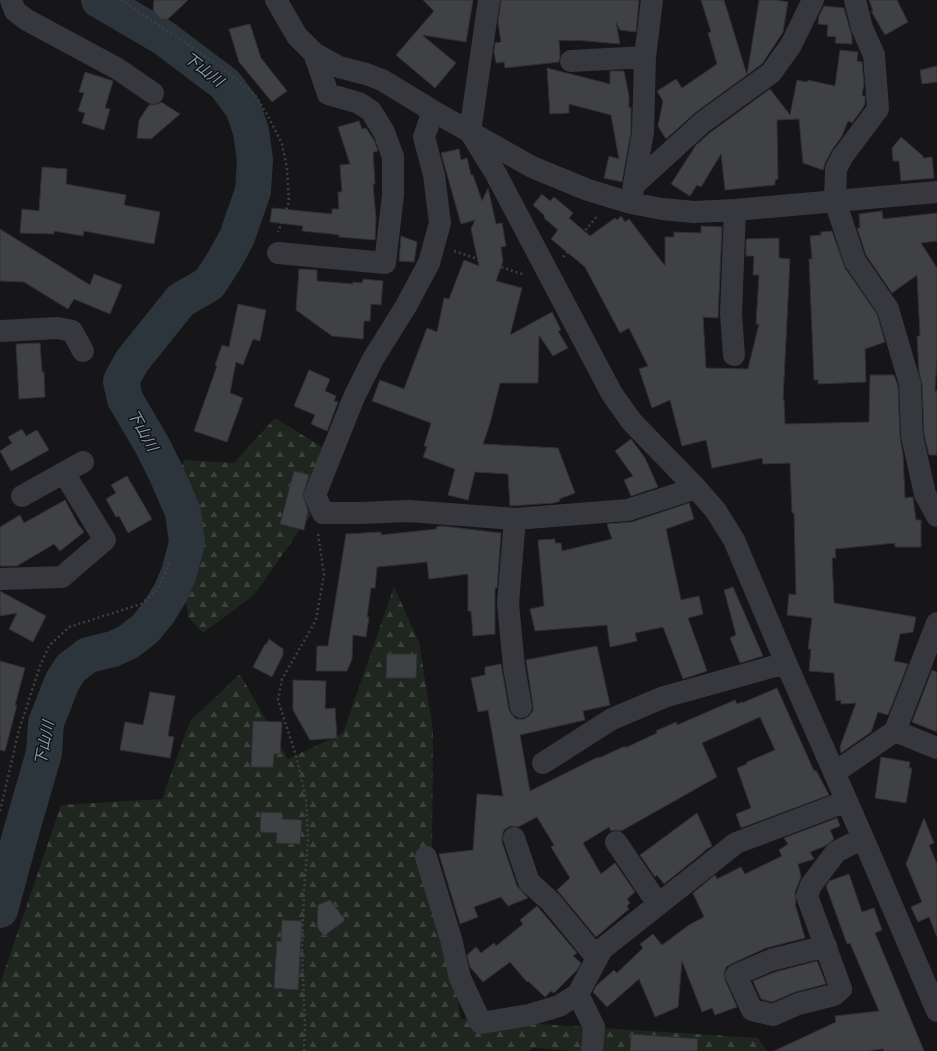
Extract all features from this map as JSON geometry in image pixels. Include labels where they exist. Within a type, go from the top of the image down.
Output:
[{"type":"street","points":[[11,0],[15,11],[27,20],[118,69],[153,93]]},
{"type":"street","points":[[276,0],[297,36],[314,53],[340,67],[382,80],[433,111],[532,167],[588,190],[626,195],[662,208],[694,212],[735,210],[937,192]]},
{"type":"street","points":[[488,0],[470,132],[496,174],[612,394],[632,422],[696,488],[716,511],[734,540],[937,1011]]},
{"type":"street","points":[[626,195],[643,132],[645,57],[652,0]]},
{"type":"street","points":[[626,195],[703,122],[771,73],[791,45],[813,0]]},
{"type":"street","points":[[855,0],[862,28],[874,55],[878,109],[842,157],[836,169],[835,201],[855,261],[888,309],[910,384],[912,436],[925,494],[937,516]]},
{"type":"street","points":[[278,253],[386,263],[393,195],[393,157],[384,132],[371,111],[359,103],[328,94],[314,53]]},
{"type":"street","points":[[571,61],[645,57]]},
{"type":"street","points":[[433,111],[424,137],[434,175],[440,223],[429,263],[406,306],[372,359],[354,397],[314,495],[323,513],[360,514],[409,511],[515,519],[628,510],[696,488]]},
{"type":"street","points":[[734,356],[731,314],[735,210]]},
{"type":"street","points":[[0,331],[58,328],[72,331],[83,350]]},
{"type":"street","points":[[22,496],[83,462]]},
{"type":"street","points":[[0,580],[62,577],[106,540],[64,473]]},
{"type":"street","points":[[515,519],[508,603],[514,667],[522,707]]},
{"type":"street","points":[[834,773],[895,731],[937,623]]},
{"type":"street","points":[[543,763],[612,719],[664,697],[786,663]]},
{"type":"street","points":[[895,731],[937,748]]},
{"type":"street","points":[[426,857],[451,939],[460,978],[481,1022],[529,1015],[559,1006],[578,994],[602,949],[736,843],[847,801]]},
{"type":"street","points":[[514,838],[529,882],[551,902],[597,958]]},
{"type":"street","points":[[826,946],[807,896],[811,885],[836,852],[863,838]]},
{"type":"street","points":[[616,842],[658,904]]},
{"type":"street","points":[[578,994],[594,1027],[592,1051]]},
{"type":"path","points":[[121,0],[224,69],[255,95],[268,116],[282,144],[288,168],[289,202],[277,234],[278,253]]},
{"type":"path","points":[[434,244],[552,280],[626,195]]},
{"type":"path","points":[[304,1051],[305,1023],[302,955],[304,890],[308,842],[306,799],[297,759],[278,700],[282,679],[316,620],[324,575],[318,533],[323,513]]},
{"type":"path","points":[[0,811],[19,730],[40,666],[49,646],[69,627],[141,604],[158,589],[169,563]]},
{"type":"green space","points":[[275,418],[330,452],[329,491],[254,595],[203,633],[188,617],[174,508],[176,483],[184,460],[234,463]]},
{"type":"green space","points":[[394,587],[419,642],[433,730],[432,853],[461,1019],[758,1038],[767,1051],[573,1051],[533,1048],[529,1051],[0,1051],[0,984],[61,805],[162,799],[190,721],[240,674],[288,759],[343,733]]},
{"type":"building","points":[[154,0],[188,0],[167,20],[164,18],[162,20],[153,11]]},
{"type":"building","points":[[423,0],[473,0],[466,42],[422,35],[456,63],[435,88],[396,55],[434,11]]},
{"type":"building","points":[[501,0],[639,0],[636,32],[620,30],[616,22],[620,44],[559,40],[559,62],[505,68],[504,62],[496,63],[494,52],[495,43],[501,42],[498,22]]},
{"type":"building","points":[[701,0],[724,0],[747,75],[696,112],[666,139],[658,126],[663,101],[657,91],[676,79],[682,88],[717,64],[708,33],[711,32]]},
{"type":"building","points":[[759,0],[788,2],[783,32],[762,64],[747,75]]},
{"type":"building","points":[[869,0],[897,0],[908,22],[885,35],[871,11],[873,11]]},
{"type":"building","points":[[824,6],[844,8],[852,37],[852,44],[835,43],[836,37],[827,36],[828,25],[818,24],[819,16]]},
{"type":"building","points":[[250,24],[261,58],[287,91],[272,102],[239,62],[229,29]]},
{"type":"building","points":[[840,50],[858,52],[857,61],[862,62],[864,83],[862,96],[865,96],[865,103],[852,123],[848,121],[842,136],[832,150],[823,170],[803,163],[799,119],[777,120],[778,179],[775,180],[775,185],[725,190],[721,154],[701,187],[697,185],[690,196],[671,184],[696,145],[711,132],[770,89],[790,115],[797,80],[807,82],[808,80],[835,86]]},
{"type":"building","points":[[937,66],[937,82],[922,84],[920,70]]},
{"type":"building","points":[[547,68],[610,84],[610,71],[624,71],[629,96],[629,108],[631,107],[631,131],[622,182],[604,178],[609,156],[619,159],[611,115],[569,104],[569,113],[550,114]]},
{"type":"building","points":[[85,72],[113,81],[105,108],[110,109],[104,130],[82,123],[85,113],[78,111],[84,93],[79,92]]},
{"type":"building","points":[[161,102],[180,114],[151,139],[137,138],[139,120],[149,105],[158,104]]},
{"type":"building","points":[[359,121],[362,129],[366,128],[374,140],[378,151],[373,152],[375,184],[373,184],[376,219],[375,240],[339,237],[339,235],[302,231],[303,226],[270,222],[272,208],[332,214],[332,209],[339,209],[338,192],[342,192],[340,165],[350,164],[338,127]]},
{"type":"building","points":[[901,137],[923,156],[923,158],[932,157],[934,178],[901,181],[899,161],[893,161],[892,148]]},
{"type":"building","points":[[459,149],[461,160],[467,158],[471,175],[473,175],[482,201],[488,188],[496,224],[502,223],[506,246],[501,247],[503,261],[496,281],[522,288],[510,335],[552,312],[561,330],[558,331],[568,348],[553,356],[539,335],[538,383],[500,383],[483,444],[558,448],[575,493],[559,499],[560,501],[554,503],[510,506],[508,474],[475,472],[468,500],[448,495],[455,469],[423,457],[427,447],[424,446],[431,423],[372,401],[380,380],[404,389],[427,328],[437,332],[444,298],[449,299],[464,260],[479,266],[471,229],[475,220],[461,224],[441,153]]},
{"type":"building","points":[[42,167],[67,169],[66,184],[126,195],[124,205],[160,212],[154,244],[84,231],[83,236],[54,231],[54,234],[20,233],[22,209],[39,211]]},
{"type":"building","points":[[542,194],[550,201],[554,197],[573,213],[569,218],[590,236],[615,218],[617,220],[621,216],[625,222],[629,219],[665,266],[665,237],[674,237],[674,232],[701,233],[701,226],[722,227],[718,318],[703,317],[706,368],[748,369],[759,324],[756,324],[759,275],[753,275],[754,256],[746,256],[746,239],[779,238],[779,258],[790,259],[783,400],[785,424],[869,422],[870,375],[894,375],[898,386],[905,498],[913,497],[916,520],[921,520],[921,547],[895,547],[895,543],[835,549],[836,558],[832,558],[834,603],[916,617],[913,632],[900,634],[894,661],[908,664],[888,715],[878,712],[871,732],[841,753],[840,747],[856,703],[841,704],[841,700],[836,701],[834,673],[809,671],[811,649],[808,649],[812,618],[787,615],[789,594],[796,595],[794,513],[792,513],[790,463],[763,464],[762,458],[712,468],[706,440],[682,446],[670,400],[652,408],[639,369],[648,366],[629,328],[620,333],[585,267],[551,239],[558,230],[544,218],[545,216],[533,205]]},
{"type":"building","points":[[882,211],[883,219],[937,213],[937,241],[921,243],[937,268],[937,360],[935,391],[937,391],[937,455],[929,455],[924,434],[922,384],[919,372],[917,336],[920,336],[917,275],[892,293],[866,255],[857,228],[860,228],[859,214]]},
{"type":"building","points":[[0,229],[90,285],[94,274],[122,285],[110,314],[74,299],[68,309],[24,282],[0,281]]},
{"type":"building","points":[[832,231],[845,268],[877,314],[885,342],[865,349],[866,382],[818,384],[818,380],[814,380],[809,259],[812,259],[810,236],[821,235],[821,232]]},
{"type":"building","points":[[401,236],[417,242],[414,262],[399,261]]},
{"type":"building","points":[[299,269],[317,270],[317,281],[353,284],[353,282],[362,283],[363,279],[383,281],[381,305],[371,304],[370,321],[364,321],[363,339],[332,336],[296,310]]},
{"type":"building","points":[[238,304],[266,310],[260,341],[253,339],[243,365],[236,362],[230,393],[243,398],[227,442],[194,431],[217,366],[215,365],[222,345],[229,347]]},
{"type":"building","points":[[40,343],[42,372],[44,372],[45,397],[19,399],[16,344]]},
{"type":"building","points":[[309,370],[330,379],[325,391],[336,396],[334,401],[338,402],[327,431],[311,424],[315,415],[294,406]]},
{"type":"building","points":[[22,429],[26,436],[37,430],[49,450],[11,471],[0,451],[12,443],[8,437]]},
{"type":"building","points":[[631,439],[645,458],[658,487],[631,496],[624,480],[633,476],[615,451]]},
{"type":"building","points":[[294,471],[309,475],[303,495],[308,511],[304,530],[280,524]]},
{"type":"building","points":[[127,476],[152,519],[128,533],[119,516],[116,517],[106,499],[116,493],[111,485]]},
{"type":"building","points":[[65,500],[84,532],[60,551],[54,544],[17,566],[0,566],[0,527],[20,515],[24,523]]},
{"type":"building","points":[[689,503],[694,519],[666,529],[681,600],[699,596],[703,614],[688,618],[707,671],[683,679],[663,627],[635,633],[637,641],[610,647],[607,625],[535,631],[530,609],[544,606],[538,540],[555,539],[555,543],[561,543],[562,551],[612,539],[607,524],[632,522]]},
{"type":"building","points":[[442,526],[501,533],[497,588],[495,588],[495,634],[473,636],[471,611],[468,611],[468,574],[429,579],[427,562],[377,567],[375,588],[371,588],[366,637],[353,635],[352,659],[347,671],[316,671],[317,646],[328,646],[346,534],[381,532],[381,535],[437,529],[436,527]]},
{"type":"building","points":[[733,587],[763,656],[740,663],[730,638],[736,635],[724,590]]},
{"type":"building","points":[[0,591],[46,616],[33,642],[9,629],[17,613],[0,616]]},
{"type":"building","points":[[269,639],[283,649],[283,655],[272,677],[253,667]]},
{"type":"building","points":[[597,646],[610,705],[583,711],[585,720],[520,735],[530,791],[598,757],[599,758],[625,746],[625,748],[657,733],[656,731],[676,722],[677,725],[735,700],[737,704],[742,703],[777,688],[814,771],[816,770],[829,795],[741,828],[736,814],[751,808],[737,768],[775,750],[760,717],[702,743],[717,777],[621,831],[611,831],[609,827],[583,843],[601,874],[615,863],[635,892],[627,899],[630,903],[627,906],[629,909],[596,937],[557,890],[570,878],[551,847],[554,845],[537,817],[518,827],[510,826],[504,830],[502,836],[502,842],[517,886],[528,898],[508,906],[501,897],[474,907],[478,917],[460,924],[439,854],[473,850],[477,794],[503,796],[488,710],[478,712],[471,678],[485,675],[485,667],[501,664],[509,710],[516,719],[524,719],[533,711],[526,660]]},
{"type":"building","points":[[387,654],[417,654],[416,678],[386,678]]},
{"type":"building","points":[[0,661],[25,668],[5,751],[0,750]]},
{"type":"building","points":[[932,670],[937,672],[937,732],[912,722]]},
{"type":"building","points":[[293,680],[326,681],[325,709],[335,708],[337,738],[310,740],[293,710]]},
{"type":"building","points":[[150,692],[175,696],[168,736],[174,737],[170,758],[120,750],[125,722],[143,725]]},
{"type":"building","points":[[253,721],[282,722],[280,754],[274,754],[273,767],[251,767]]},
{"type":"building","points":[[881,757],[910,762],[909,768],[912,768],[906,803],[875,798]]},
{"type":"building","points":[[261,812],[282,813],[282,819],[302,820],[300,844],[276,843],[277,833],[260,832]]},
{"type":"building","points":[[697,813],[712,846],[705,850],[664,884],[657,875],[655,877],[640,855]]},
{"type":"building","points":[[837,818],[840,826],[830,830],[834,839],[825,846],[810,852],[814,859],[798,864],[801,877],[795,892],[795,904],[805,938],[766,948],[726,967],[724,973],[725,980],[737,1007],[715,1015],[712,1008],[702,1012],[682,961],[678,1007],[655,1017],[639,979],[607,1007],[593,992],[596,986],[614,970],[617,973],[643,948],[640,944],[653,934],[662,945],[689,925],[704,917],[693,893],[715,875],[717,879],[741,867],[745,874],[782,856],[779,850],[788,844],[784,838]]},
{"type":"building","points":[[924,818],[934,843],[929,845],[937,864],[937,937],[929,917],[918,922],[911,907],[922,902],[906,864]]},
{"type":"building","points":[[849,874],[862,912],[874,908],[882,930],[875,933],[924,1051],[884,1051],[883,1049],[866,1051],[774,1051],[836,1022],[835,1016],[879,1011],[850,943],[847,944],[826,886],[829,881]]},
{"type":"building","points":[[330,900],[345,920],[324,936],[317,927],[318,905]]},
{"type":"building","points":[[537,906],[577,953],[573,956],[581,963],[577,970],[554,993],[551,991],[545,997],[528,981],[527,982],[510,962],[483,982],[470,967],[467,955],[476,947],[481,953],[494,943],[496,946],[523,924],[520,920]]},
{"type":"building","points":[[282,920],[302,921],[298,990],[274,988],[277,941],[281,942]]},
{"type":"building","points":[[817,961],[826,984],[795,992],[772,1002],[761,999],[753,981],[775,972]]},
{"type":"building","points":[[631,1034],[698,1039],[697,1051],[630,1051]]},
{"type":"waterway","name":"下山川","points":[[0,910],[44,753],[46,723],[62,682],[71,668],[88,655],[113,649],[128,642],[145,629],[158,613],[171,592],[179,573],[187,543],[183,512],[152,445],[125,399],[121,381],[132,361],[181,300],[209,284],[237,237],[253,191],[255,160],[251,131],[243,108],[225,84],[164,38],[99,0]]}]
